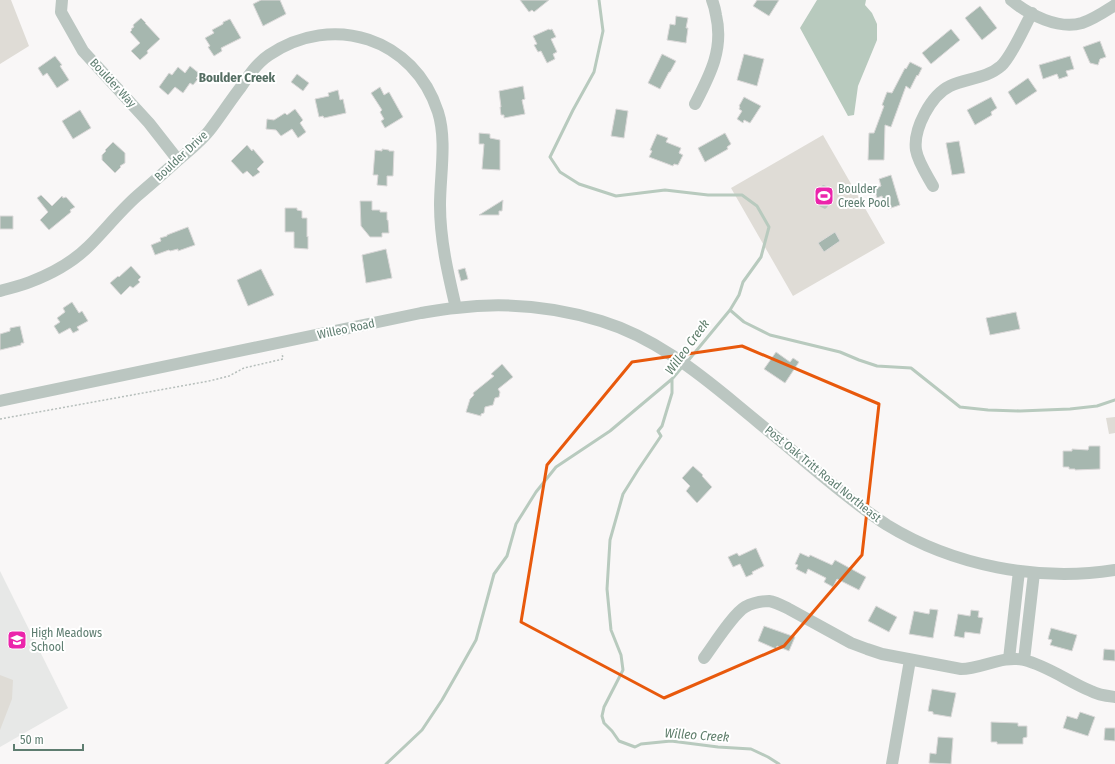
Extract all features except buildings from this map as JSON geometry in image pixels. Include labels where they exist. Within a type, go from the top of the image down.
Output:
[{"type":"street","name":"Boulder Way","points":[[62,0],[61,12],[83,51],[149,123],[178,160]]},
{"type":"street","points":[[1011,0],[1032,14],[1056,24],[1073,25],[1088,21],[1115,6]]},
{"type":"street","points":[[695,104],[717,55],[718,25],[715,1]]},
{"type":"street","points":[[933,186],[918,158],[916,151],[917,134],[930,104],[942,91],[949,87],[957,83],[984,76],[1002,65],[1032,14]]},
{"type":"street","name":"Boulder Drive","points":[[0,291],[29,282],[56,270],[87,247],[135,198],[196,145],[209,131],[254,68],[267,57],[282,47],[306,37],[332,34],[359,37],[385,46],[402,58],[418,74],[431,93],[439,114],[443,140],[440,205],[441,233],[445,263],[456,308]]},
{"type":"street","name":"Willeo Road","points":[[0,402],[421,313],[482,306],[543,308],[602,322],[642,338],[686,364]]},
{"type":"street","name":"Post Oak Tritt Road Northeast","points":[[686,364],[841,492],[886,525],[913,539],[938,550],[972,561],[1019,571],[1034,573],[1078,573],[1115,570]]},
{"type":"street","points":[[1009,659],[1019,571]]},
{"type":"street","points":[[1024,660],[1034,573]]},
{"type":"street","points":[[704,658],[734,617],[744,608],[757,602],[770,601],[789,609],[851,643],[882,654],[960,669],[969,669],[1009,659],[1024,660],[1047,669],[1092,692],[1115,697]]},
{"type":"street","points":[[892,764],[910,660]]},
{"type":"path","points":[[0,419],[178,387],[229,376],[244,368],[283,359],[280,343]]},
{"type":"highlighted area","points":[[742,346],[879,404],[862,555],[784,646],[664,698],[521,622],[547,465],[632,362]]},
{"type":"shaded area","points":[[0,0],[11,0],[29,46],[0,64]]},
{"type":"shaded area","points":[[817,0],[866,0],[865,5],[872,13],[877,24],[877,40],[858,86],[854,115],[848,116],[800,28]]},
{"type":"shaded area","points":[[823,135],[885,243],[793,296],[731,188]]},
{"type":"shaded area","name":"Boulder Creek Pool","points":[[823,185],[827,186],[831,192],[830,203],[825,209],[819,206],[819,199],[817,195],[817,190]]},
{"type":"shaded area","points":[[1115,417],[1115,433],[1109,434],[1106,418]]},
{"type":"shaded area","name":"High Meadows School","points":[[0,571],[68,708],[0,747]]},
{"type":"shaded area","points":[[0,675],[13,680],[12,699],[0,730]]},
{"type":"waterway","name":"Willeo Creek","points":[[599,0],[603,31],[594,72],[550,157],[560,172],[579,184],[616,196],[665,190],[708,195],[742,195],[757,206],[769,227],[761,257],[743,282],[739,295],[730,310],[687,362]]},
{"type":"waterway","points":[[730,310],[744,322],[770,335],[840,352],[877,366],[911,368],[960,407],[1020,411],[1070,409],[1097,406],[1115,400]]},
{"type":"waterway","name":"Willeo Creek","points":[[683,366],[672,379],[672,393],[662,426],[658,431],[661,436],[623,494],[610,540],[607,589],[611,630],[621,655],[623,670],[604,707],[602,716],[604,723],[619,741],[635,747],[641,744],[671,741],[718,747],[751,749],[779,764]]},
{"type":"waterway","points":[[386,764],[422,730],[442,700],[476,640],[494,574],[507,556],[516,524],[536,492],[556,467],[610,431],[672,379]]},
{"type":"place","name":"Boulder Creek Pool","points":[[824,196]]},
{"type":"place","name":"High Meadows School","points":[[17,640]]},
{"type":"district","name":"Boulder Creek","points":[[237,77]]}]
